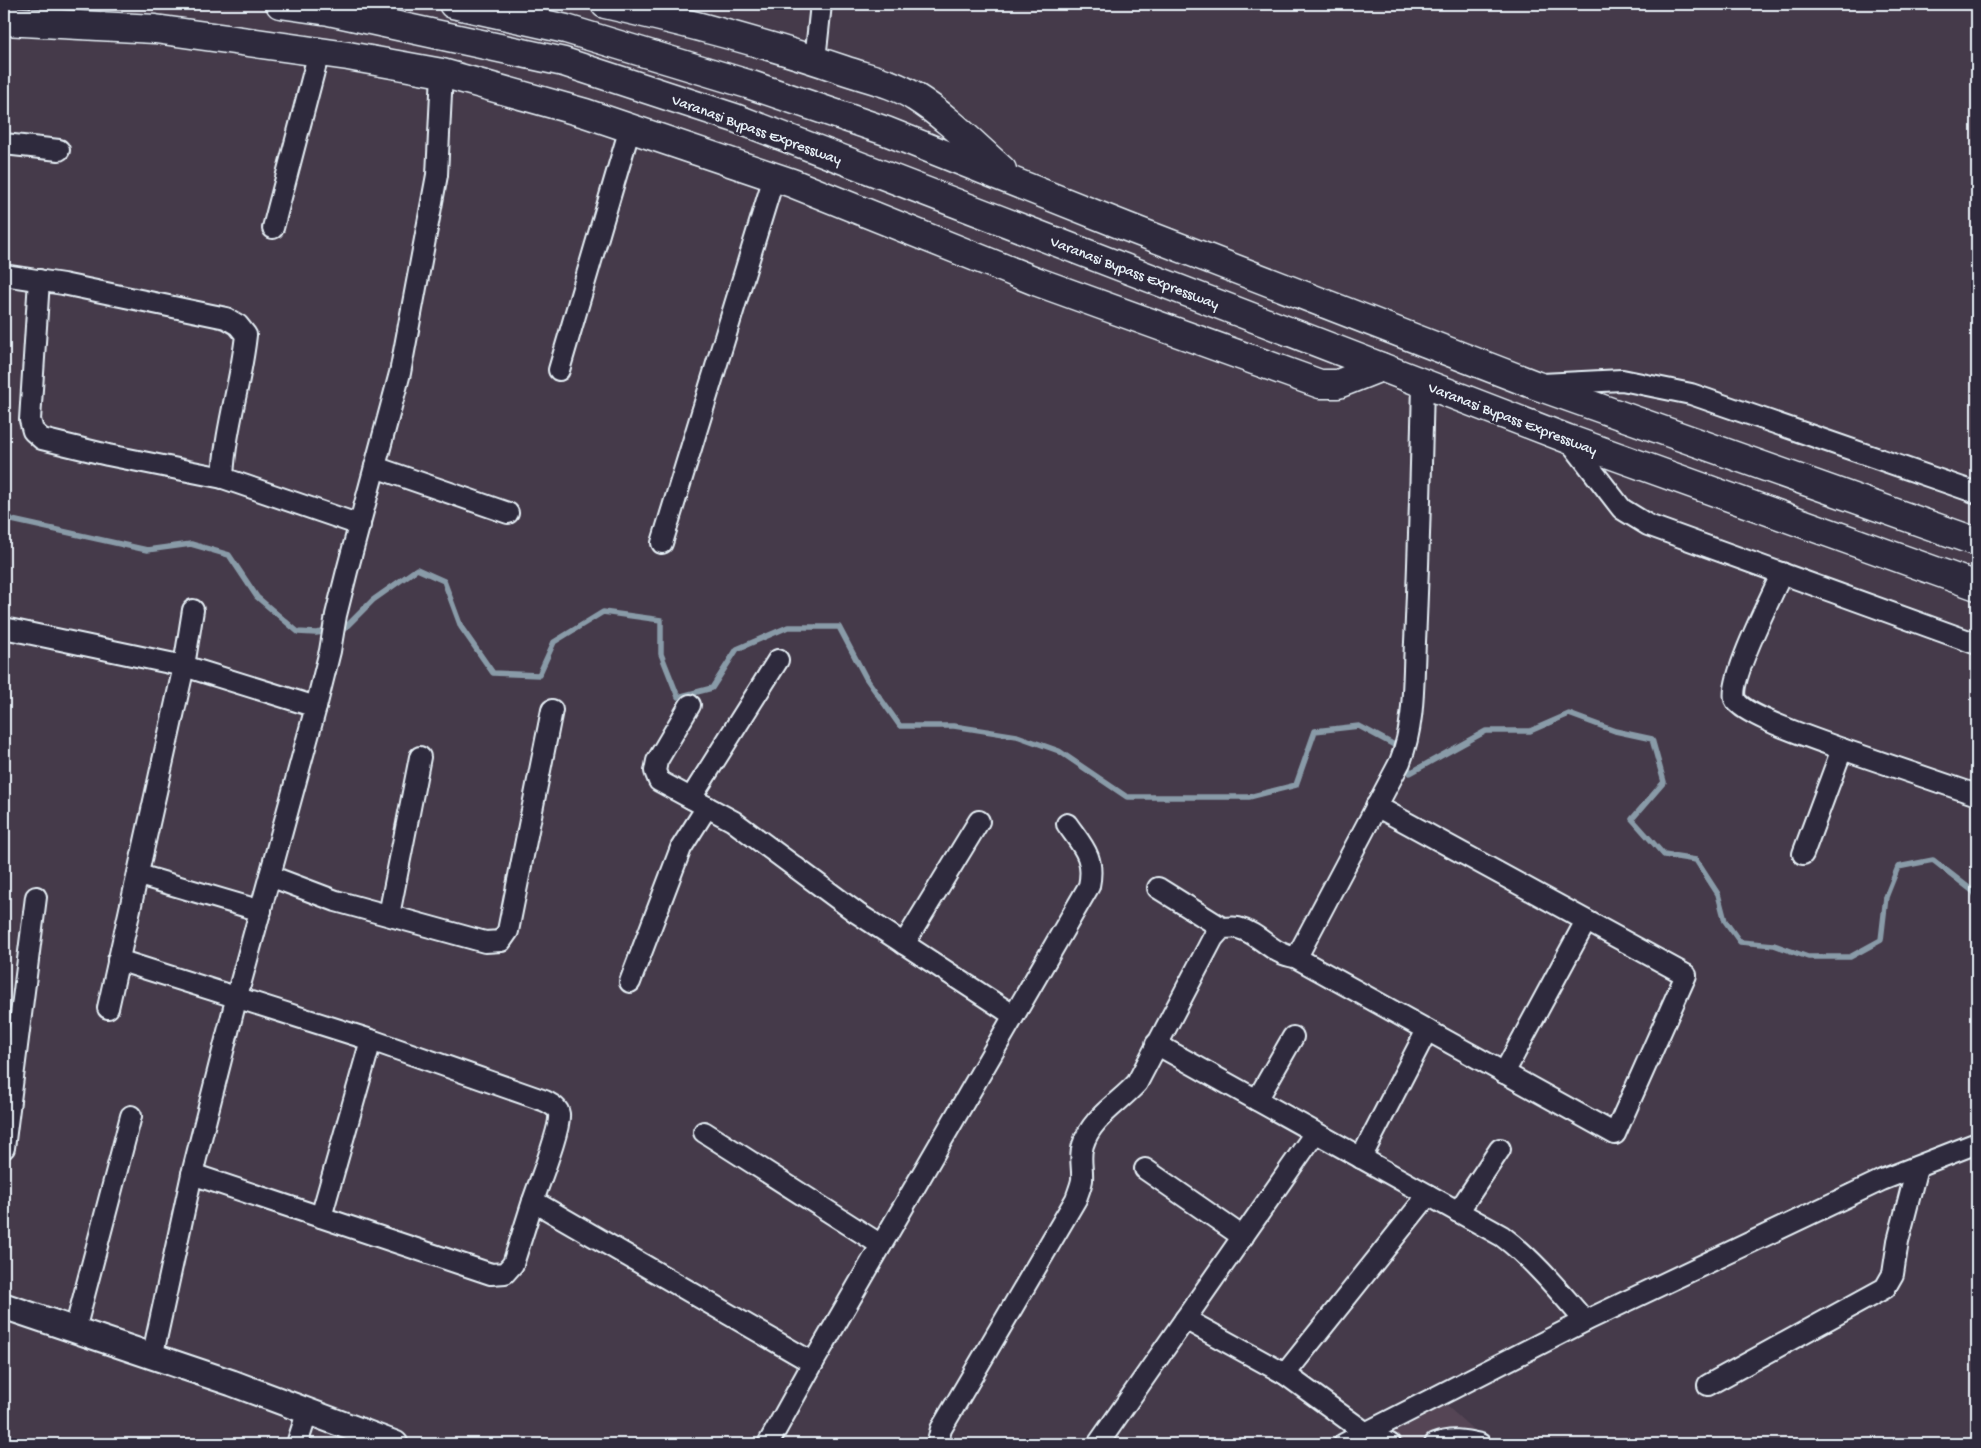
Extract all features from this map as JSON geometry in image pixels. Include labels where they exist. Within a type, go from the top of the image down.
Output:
[{"type":"highway","name":"Varanasi Bypass Expressway","points":[[280,4],[329,12],[564,62],[735,118],[1568,439],[1977,586]]},
{"type":"highway","points":[[453,4],[566,29],[751,85],[886,131],[1535,385],[1977,542]]},
{"type":"highway","points":[[605,4],[681,21],[815,60],[893,86],[914,96],[937,112],[1017,183]]},
{"type":"highway","points":[[4,21],[155,29],[319,52],[442,73],[585,113],[774,177],[1038,282],[1320,384],[1338,384],[1381,367]]},
{"type":"main road","points":[[4,1306],[308,1410],[394,1444]]},
{"type":"street","points":[[815,60],[821,4]]},
{"type":"street","points":[[272,228],[319,52]]},
{"type":"street","points":[[152,1358],[192,1174],[237,996],[316,707],[330,651],[336,616],[400,373],[437,175],[442,73]]},
{"type":"street","points":[[559,370],[630,128]]},
{"type":"street","points":[[4,144],[59,150]]},
{"type":"street","points":[[662,543],[774,177]]},
{"type":"street","points":[[4,274],[226,318],[238,325],[246,335],[244,357],[229,423],[223,478]]},
{"type":"street","points":[[39,280],[30,420],[33,431],[42,438],[108,455],[223,478],[360,525]]},
{"type":"street","points":[[1535,385],[1622,380],[1691,394],[1977,493]]},
{"type":"street","points":[[1295,957],[1300,951],[1400,762],[1407,743],[1411,721],[1418,592],[1423,384]]},
{"type":"street","points":[[1568,439],[1622,509],[1648,525],[1977,644]]},
{"type":"street","points":[[376,467],[508,513]]},
{"type":"street","points":[[1782,573],[1743,660],[1735,688],[1735,699],[1744,709],[1776,724],[1842,749],[1977,794]]},
{"type":"street","points":[[108,1008],[184,666],[193,610]]},
{"type":"street","points":[[4,628],[184,666],[316,707]]},
{"type":"street","points":[[630,982],[699,803],[778,660]]},
{"type":"street","points":[[690,705],[657,761],[655,771],[659,780],[732,822],[857,913],[1013,1015]]},
{"type":"street","points":[[270,876],[336,901],[485,942],[500,941],[508,931],[552,710]]},
{"type":"street","points":[[1803,854],[1842,749]]},
{"type":"street","points":[[388,915],[420,757]]},
{"type":"street","points":[[1158,888],[1222,928],[1236,928],[1247,931],[1275,951],[1285,956],[1295,957],[1615,1134],[1686,975],[1376,806]]},
{"type":"street","points":[[904,944],[979,821]]},
{"type":"street","points":[[768,1444],[1013,1015],[1089,886],[1092,872],[1091,865],[1086,852],[1067,824]]},
{"type":"street","points":[[139,875],[261,911]]},
{"type":"street","points":[[4,1148],[36,897]]},
{"type":"street","points":[[1504,1073],[1586,921]]},
{"type":"street","points":[[938,1443],[941,1429],[1076,1199],[1082,1181],[1080,1159],[1083,1144],[1098,1118],[1123,1098],[1137,1083],[1213,938],[1222,928]]},
{"type":"street","points":[[118,960],[237,996],[371,1040],[545,1101],[556,1108],[559,1114],[555,1134],[513,1264],[505,1273],[491,1274],[192,1174]]},
{"type":"street","points":[[1361,1158],[1427,1030]]},
{"type":"street","points":[[1257,1100],[1293,1037]]},
{"type":"street","points":[[321,1217],[371,1040]]},
{"type":"street","points":[[1156,1044],[1502,1236],[1518,1248],[1538,1268],[1586,1321]]},
{"type":"street","points":[[75,1330],[131,1116]]},
{"type":"street","points":[[704,1132],[881,1245]]},
{"type":"street","points":[[1098,1444],[1315,1133]]},
{"type":"street","points":[[1344,1444],[1586,1321],[1882,1180],[1977,1143]]},
{"type":"street","points":[[1458,1212],[1500,1149]]},
{"type":"street","points":[[1708,1384],[1885,1288],[1893,1274],[1898,1241],[1917,1167]]},
{"type":"street","points":[[1145,1168],[1243,1237]]},
{"type":"street","points":[[1285,1374],[1428,1195]]},
{"type":"street","points":[[533,1201],[813,1363]]},
{"type":"street","points":[[1185,1319],[1285,1374],[1366,1433],[1390,1444]]},
{"type":"street","points":[[297,1444],[308,1410]]},
{"type":"street","points":[[1434,1444],[1446,1440],[1466,1440],[1480,1444]]},
{"type":"shaded area","points":[[1436,1396],[1489,1444],[1351,1444]]},
{"type":"waterway","points":[[4,511],[12,520],[147,550],[191,544],[229,555],[257,597],[298,632],[316,633],[344,629],[373,600],[417,569],[444,581],[461,627],[493,673],[539,675],[554,642],[603,612],[661,620],[661,654],[678,697],[712,688],[737,649],[788,627],[839,627],[866,678],[900,726],[954,726],[1017,736],[1059,751],[1127,797],[1249,797],[1296,785],[1315,731],[1359,726],[1400,748]]},
{"type":"waterway","points":[[1406,761],[1410,773],[1486,731],[1530,731],[1569,714],[1615,731],[1652,739],[1664,782],[1632,819],[1664,855],[1696,860],[1718,894],[1725,921],[1740,942],[1774,945],[1808,957],[1850,957],[1881,940],[1886,897],[1898,867],[1933,860],[1974,892],[1977,898]]}]
